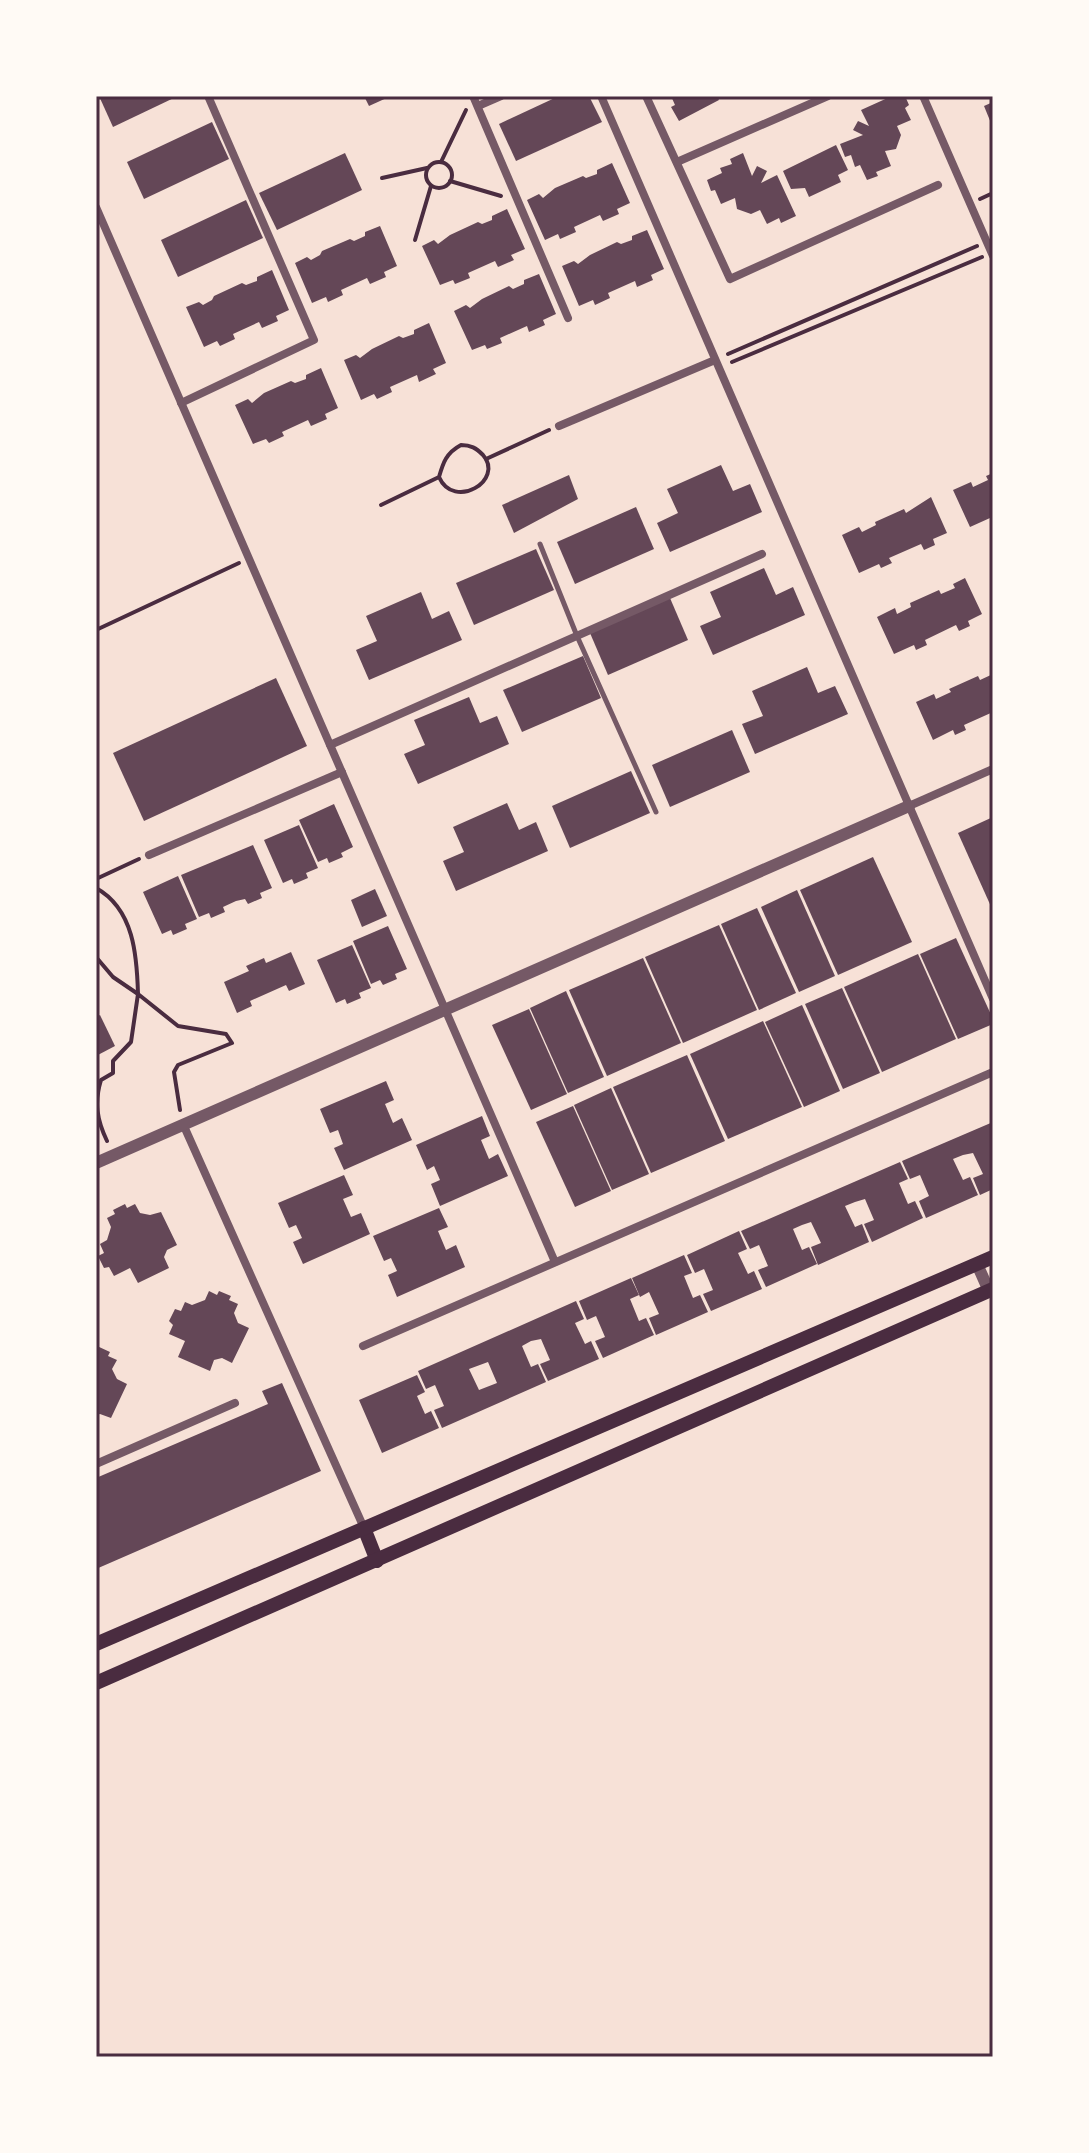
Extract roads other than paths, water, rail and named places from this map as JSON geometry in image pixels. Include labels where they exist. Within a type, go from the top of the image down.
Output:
[{"type":"main road","points":[[96,1644],[993,1257]]},
{"type":"main road","points":[[96,1683],[991,1290]]},
{"type":"main road","points":[[364,1528],[377,1561]]},
{"type":"street","points":[[181,403],[314,340],[208,96]]},
{"type":"street","points":[[473,96],[568,318]]},
{"type":"street","points":[[478,106],[501,96]]},
{"type":"street","points":[[601,96],[993,999]]},
{"type":"street","points":[[646,96],[730,279],[938,185]]},
{"type":"street","points":[[677,162],[828,96]]},
{"type":"street","points":[[923,96],[992,254]]},
{"type":"street","points":[[96,207],[555,1262]]},
{"type":"street","points":[[559,426],[717,364]]},
{"type":"street","points":[[330,745],[762,554]]},
{"type":"street","points":[[96,1163],[993,769]]},
{"type":"street","points":[[149,855],[342,772]]},
{"type":"street","points":[[363,1346],[993,1072]]},
{"type":"street","points":[[183,1124],[364,1528]]},
{"type":"street","points":[[977,1264],[991,1290]]},
{"type":"street","points":[[96,1464],[235,1403]]},
{"type":"lane","points":[[540,544],[577,636],[656,812]]}]
